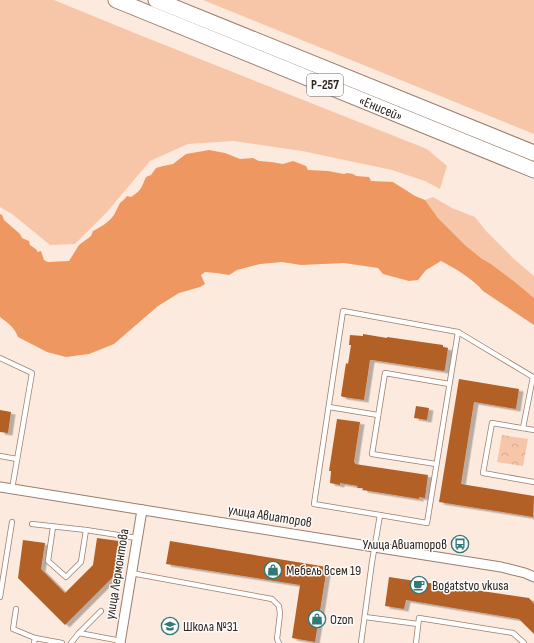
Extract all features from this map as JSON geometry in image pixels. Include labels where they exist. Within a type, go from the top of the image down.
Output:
[{"type":"highway","name":"«Енисей»","points":[[116,0],[534,170]]},
{"type":"highway","name":"«Енисей»","points":[[156,0],[534,153]]},
{"type":"street","name":"улица Авиаторов","points":[[0,487],[501,567],[534,577]]},
{"type":"street","name":"улица Лермонтова","points":[[121,642],[142,510]]},
{"type":"lane","points":[[458,332],[427,523],[314,504],[343,311],[458,332],[533,377],[523,428]]},
{"type":"lane","points":[[0,358],[32,373],[12,489]]},
{"type":"lane","points":[[436,464],[372,454],[378,415],[385,373],[449,384]]},
{"type":"lane","points":[[329,407],[378,415]]},
{"type":"lane","points":[[534,430],[492,423],[483,473],[534,482]]},
{"type":"lane","points":[[0,456],[17,459]]},
{"type":"lane","points":[[361,643],[374,547],[380,515]]},
{"type":"lane","points":[[0,597],[12,522]]},
{"type":"lane","points":[[32,524],[137,538]]},
{"type":"lane","points":[[53,527],[48,561],[66,577],[81,562],[86,530]]},
{"type":"lane","points":[[132,574],[272,599],[279,606],[280,614],[276,639],[279,643]]},
{"type":"lane","points":[[16,609],[13,629],[34,641],[62,643]]},
{"type":"lane","points":[[71,643],[101,611]]},
{"type":"lane","points":[[365,617],[418,624]]},
{"type":"lane","points":[[416,643],[419,618],[514,633],[524,643]]},
{"type":"lane","points":[[79,633],[121,642]]},
{"type":"green space","points":[[0,0],[54,0],[427,149],[447,166],[440,189],[425,181],[392,170],[302,151],[233,141],[188,144],[150,161],[107,212],[75,244],[50,245],[12,214],[0,207]]},
{"type":"green space","points":[[203,0],[534,0],[534,134]]},
{"type":"green space","points":[[433,197],[452,208],[475,217],[486,231],[514,259],[534,276],[534,298],[466,246],[438,218],[425,200]]},
{"type":"green space","points":[[502,435],[528,439],[523,466],[497,462]]},
{"type":"shaded area","points":[[209,150],[225,153],[240,159],[253,158],[259,161],[283,164],[293,161],[306,166],[308,170],[328,171],[344,174],[347,173],[356,176],[369,177],[371,181],[393,182],[415,196],[425,200],[438,218],[466,246],[534,298],[534,325],[483,291],[464,274],[441,261],[426,270],[418,280],[409,281],[383,274],[378,268],[344,263],[301,265],[282,262],[260,264],[237,270],[229,275],[205,272],[201,275],[205,284],[179,293],[158,306],[114,344],[89,354],[66,357],[47,352],[18,337],[13,328],[0,317],[0,214],[4,220],[20,234],[22,238],[29,241],[30,245],[37,250],[37,252],[41,251],[44,260],[48,262],[69,261],[79,245],[91,236],[93,231],[110,220],[120,203],[127,196],[131,197],[135,195],[142,186],[146,177],[151,175],[156,168],[173,164],[186,154]]},
{"type":"building","points":[[363,334],[443,345],[443,347],[448,348],[445,369],[444,371],[370,360],[364,400],[343,397],[341,396],[346,363],[348,364],[351,345],[349,345],[350,335],[363,336]]},
{"type":"building","points":[[459,379],[519,389],[516,409],[474,402],[461,484],[534,496],[533,517],[439,502]]},
{"type":"building","points":[[416,406],[429,408],[427,420],[414,418]]},
{"type":"building","points":[[0,410],[11,412],[8,433],[0,432]]},
{"type":"building","points":[[337,419],[360,422],[354,462],[355,464],[428,475],[425,498],[419,497],[419,499],[363,490],[363,488],[357,488],[358,486],[330,483],[331,471],[329,471]]},
{"type":"building","points":[[97,538],[119,541],[114,576],[65,625],[18,578],[23,540],[45,543],[41,569],[65,593],[93,565]]},
{"type":"building","points":[[170,541],[327,567],[315,642],[292,638],[300,585],[166,564]]},
{"type":"building","points":[[389,577],[529,598],[534,604],[534,634],[519,619],[406,600],[404,609],[385,606]]},
{"type":"place","name":"Улица Авиаторов","points":[[460,544]]},
{"type":"place","name":"Мебель всем 19","points":[[273,570]]},
{"type":"place","name":"Bogatstvo vkusa","points":[[419,585]]},
{"type":"place","name":"Ozon","points":[[317,619]]},
{"type":"place","name":"Школа №31","points":[[170,626]]}]
